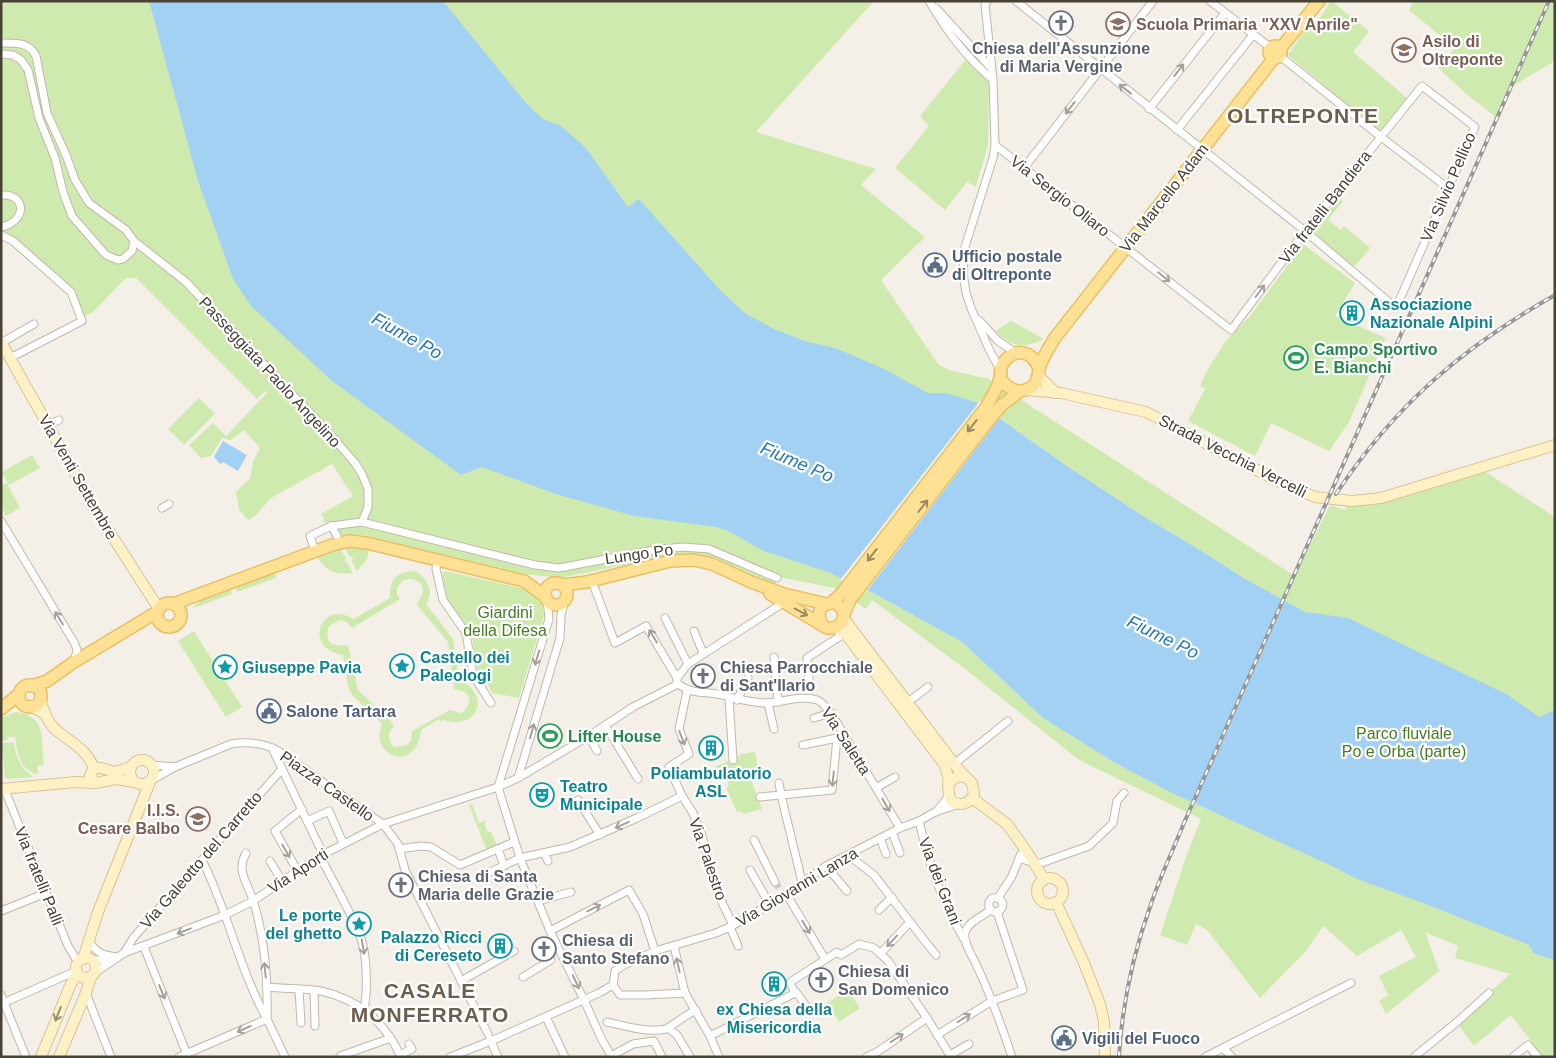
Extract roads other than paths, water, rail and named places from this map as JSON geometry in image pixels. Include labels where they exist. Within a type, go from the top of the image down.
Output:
[{"type":"main road","name":"Via Marcello Adam","points":[[1039,372],[1054,339],[1315,2]]},
{"type":"main road","name":"Via Marcello Adam","points":[[1019,353],[1032,352],[1054,339]]},
{"type":"main road","name":"Via Venti Settembre","points":[[1,342],[6,356],[48,425],[96,511],[158,610]]},
{"type":"main road","points":[[177,608],[202,592],[332,544],[349,541],[367,543],[529,583],[550,585],[589,581],[670,561],[694,560],[712,564],[751,582],[784,594],[841,607],[842,624],[944,764],[948,778],[948,792],[956,803],[965,803],[972,798],[974,786],[954,764],[908,702],[842,624],[846,597],[987,406],[1006,359],[1019,353],[1030,355],[1036,360],[1039,372],[1056,393]]},
{"type":"main road","points":[[820,622],[818,614],[822,606],[846,597],[993,415],[1002,405],[1033,386],[1039,372]]},
{"type":"main road","points":[[1000,376],[1007,386],[1020,393]]},
{"type":"main road","name":"Strada Vecchia Vercelli","points":[[1020,393],[1056,393],[1146,412],[1290,487],[1328,500],[1352,501],[1381,498],[1555,445]]},
{"type":"main road","points":[[529,583],[548,602],[556,604],[589,581]]},
{"type":"main road","points":[[751,582],[820,622],[827,628],[842,624]]},
{"type":"main road","points":[[548,602],[546,590],[550,585]]},
{"type":"main road","points":[[563,585],[566,591],[565,599]]},
{"type":"main road","points":[[3,708],[19,694],[22,688],[47,681],[124,630],[135,626],[166,603],[177,608]]},
{"type":"main road","points":[[135,626],[170,626],[176,624],[179,619],[177,608]]},
{"type":"main road","points":[[158,610],[158,620],[163,625]]},
{"type":"main road","points":[[3,708],[36,704],[47,681]]},
{"type":"main road","points":[[32,686],[38,689],[43,712],[54,727],[84,751],[90,759],[93,775]]},
{"type":"main road","points":[[19,694],[20,701],[43,712]]},
{"type":"main road","points":[[2,788],[76,782],[93,775],[101,768],[115,772],[131,767],[141,760],[145,760],[152,765],[155,772],[142,798],[88,939],[81,965],[70,986],[41,1057]]},
{"type":"main road","points":[[131,767],[130,775],[136,783],[142,798]]},
{"type":"main road","points":[[93,775],[142,785],[151,781]]},
{"type":"main road","points":[[948,792],[952,779],[961,776],[966,777]]},
{"type":"main road","points":[[972,798],[1007,824],[1044,879]]},
{"type":"main road","points":[[1051,877],[1061,883],[1063,894],[1056,902],[1045,903],[1037,895],[1037,887],[1044,879],[1051,877]]},
{"type":"main road","points":[[1056,902],[1084,963],[1100,1004],[1104,1021],[1105,1057]]},
{"type":"main road","points":[[81,965],[85,978],[92,975]]},
{"type":"main road","points":[[59,1057],[95,968],[81,965]]},
{"type":"street","points":[[987,1],[985,5],[993,80],[995,145],[993,158],[964,250],[963,273],[966,293],[997,364],[1000,376]]},
{"type":"street","points":[[1016,1],[1149,109],[1305,231]]},
{"type":"street","points":[[1024,168],[1153,1]]},
{"type":"street","points":[[1210,1],[1448,188]]},
{"type":"street","points":[[930,2],[991,68]]},
{"type":"street","points":[[930,2],[946,29],[968,58],[993,80]]},
{"type":"street","points":[[1149,109],[1225,13]]},
{"type":"street","points":[[1177,130],[1254,35]]},
{"type":"street","name":"Passeggiata Paolo Angelino","points":[[1,43],[25,44],[33,50],[36,56],[47,113],[81,192],[88,203],[126,230],[134,241],[186,282],[349,455],[362,474],[368,489],[368,507],[362,522]]},
{"type":"street","points":[[1,54],[13,55],[21,60],[28,70],[39,118],[55,158],[63,192],[72,216],[106,256],[118,260],[123,259],[132,251],[134,241]]},
{"type":"street","name":"Via fratelli Bandiera","points":[[1230,330],[1305,231],[1422,86]]},
{"type":"street","name":"Via Silvio Pellico","points":[[1305,231],[1393,306],[1475,127],[1422,86]]},
{"type":"street","name":"Via Sergio Oliaro","points":[[995,145],[1126,246],[1230,330]]},
{"type":"street","points":[[1,195],[9,194],[17,198],[20,207],[19,217],[11,225],[1,227]]},
{"type":"street","points":[[1,235],[13,241],[71,292],[82,321],[6,356]]},
{"type":"street","points":[[975,316],[998,341],[1019,353]]},
{"type":"street","name":"Via Venti Settembre","points":[[1,342],[34,324]]},
{"type":"street","points":[[48,425],[59,420]]},
{"type":"street","points":[[1,521],[75,644],[76,656],[74,662]]},
{"type":"street","name":"Lungo Po","points":[[315,550],[310,536],[331,526],[362,522],[423,541],[497,559],[535,565],[559,568],[654,550],[692,548],[709,550],[777,578]]},
{"type":"street","points":[[331,526],[337,536]]},
{"type":"street","points":[[437,560],[436,570],[442,600],[466,633],[473,675],[492,703]]},
{"type":"street","points":[[589,581],[615,643],[646,626],[677,681],[687,691]]},
{"type":"street","points":[[518,778],[560,638],[561,615],[565,599]]},
{"type":"street","points":[[548,602],[544,638],[498,788],[514,842],[550,931],[611,1056],[633,1044],[654,1041],[662,1057]]},
{"type":"street","points":[[677,681],[688,664],[780,605]]},
{"type":"street","points":[[665,618],[688,664]]},
{"type":"street","points":[[810,694],[806,658],[842,624]]},
{"type":"street","points":[[694,631],[703,653]]},
{"type":"street","points":[[774,657],[778,702]]},
{"type":"street","points":[[737,700],[748,678]]},
{"type":"street","name":"Piazza Castello","points":[[307,821],[329,811],[344,843],[383,824],[498,788],[554,757],[677,681]]},
{"type":"street","points":[[908,702],[928,687]]},
{"type":"street","name":"Via Saletta","points":[[687,691],[722,695],[737,700],[768,703],[810,694],[831,713],[841,737],[876,788],[900,828]]},
{"type":"street","name":"Via Palestro","points":[[687,691],[679,729],[689,754],[669,767],[696,821],[717,892],[732,926],[738,946]]},
{"type":"street","points":[[729,698],[733,760]]},
{"type":"street","points":[[768,703],[774,729]]},
{"type":"street","points":[[814,718],[831,713]]},
{"type":"street","points":[[954,764],[1008,721]]},
{"type":"street","points":[[605,725],[638,780]]},
{"type":"street","points":[[589,736],[597,751]]},
{"type":"street","points":[[760,798],[832,790],[841,737],[803,744]]},
{"type":"street","name":"Piazza Castello","points":[[175,767],[231,744],[248,742],[272,747],[383,824],[399,849],[405,870],[498,1057]]},
{"type":"street","name":"Piazza Castello","points":[[272,747],[361,938],[365,964],[366,998],[364,1009]]},
{"type":"street","points":[[152,765],[175,767]]},
{"type":"street","points":[[151,781],[175,767]]},
{"type":"street","name":"Via Galeotto del Carretto","points":[[121,955],[134,937],[193,870],[204,863],[209,853],[282,769]]},
{"type":"street","points":[[876,788],[895,777]]},
{"type":"street","points":[[779,783],[802,882]]},
{"type":"street","name":"Via fratelli Palli","points":[[2,788],[68,946],[81,965]]},
{"type":"street","name":"Via Giovanni Lanza","points":[[935,812],[948,792]]},
{"type":"street","points":[[1020,858],[1034,863],[1041,863],[1089,846],[1113,823],[1117,801],[1124,793]]},
{"type":"street","points":[[480,877],[520,858],[570,847],[600,835],[682,796]]},
{"type":"street","points":[[578,800],[600,835]]},
{"type":"street","name":"Via Giovanni Lanza","points":[[613,985],[613,969],[655,951],[716,933],[732,926],[770,905],[826,866],[900,828],[919,821],[935,812],[960,804]]},
{"type":"street","points":[[297,870],[275,831],[302,809]]},
{"type":"street","name":"Via dei Grani","points":[[919,821],[937,880],[958,929],[984,980],[1012,1057]]},
{"type":"street","points":[[892,832],[900,853]]},
{"type":"street","points":[[880,838],[886,854]]},
{"type":"street","points":[[754,840],[775,882]]},
{"type":"street","points":[[998,898],[1012,876],[1020,858],[1021,847],[1019,840]]},
{"type":"street","points":[[399,849],[421,846],[431,847],[460,865],[514,842]]},
{"type":"street","name":"Via Aporti","points":[[121,955],[224,915],[253,901],[297,870],[344,843]]},
{"type":"street","points":[[498,848],[504,866]]},
{"type":"street","points":[[246,853],[241,862],[242,871],[261,930],[267,987],[267,1019]]},
{"type":"street","points":[[544,853],[548,861]]},
{"type":"street","points":[[848,855],[874,876],[936,955]]},
{"type":"street","points":[[270,861],[282,881]]},
{"type":"street","points":[[204,863],[256,1000],[285,1057]]},
{"type":"street","points":[[826,866],[847,891]]},
{"type":"street","points":[[750,870],[770,905]]},
{"type":"street","points":[[550,931],[629,890],[642,914],[655,951]]},
{"type":"street","points":[[538,901],[571,892]]},
{"type":"street","points":[[1,911],[46,893]]},
{"type":"street","points":[[784,895],[825,959]]},
{"type":"street","points":[[879,910],[892,897]]},
{"type":"street","points":[[937,1035],[992,1001],[1022,990],[994,911],[988,904],[994,897],[1002,901],[1003,906],[1001,910],[994,911],[970,924],[965,932],[964,939]]},
{"type":"street","points":[[881,953],[910,922]]},
{"type":"street","points":[[88,939],[93,948],[99,953],[121,955]]},
{"type":"street","points":[[808,1009],[795,993],[790,983],[837,952],[841,955],[859,944],[874,948],[881,953],[927,1018],[950,1056],[969,1044]]},
{"type":"street","points":[[674,946],[685,993],[710,1036],[719,1057]]},
{"type":"street","points":[[144,947],[188,1055]]},
{"type":"street","points":[[461,981],[514,951]]},
{"type":"street","points":[[3,1003],[81,965],[121,955]]},
{"type":"street","points":[[92,975],[121,955]]},
{"type":"street","points":[[523,977],[551,960]]},
{"type":"street","points":[[1205,1057],[1350,983]]},
{"type":"street","points":[[450,1057],[490,1038],[546,1017],[613,985],[620,995],[685,993]]},
{"type":"street","points":[[267,987],[314,991],[337,996],[364,1009],[376,1019],[391,1038],[400,1056],[412,1049],[409,1044]]},
{"type":"street","points":[[299,990],[301,1023]]},
{"type":"street","points":[[314,991],[315,1026]]},
{"type":"street","points":[[86,993],[111,1057]]},
{"type":"street","points":[[710,1036],[795,993]]},
{"type":"street","points":[[1414,1057],[1489,993]]},
{"type":"street","points":[[1,995],[26,1057]]},
{"type":"street","points":[[256,1000],[267,998]]},
{"type":"street","points":[[607,1022],[649,1030],[668,1028],[680,1018],[696,1010]]},
{"type":"street","points":[[546,1017],[565,1057]]},
{"type":"street","points":[[866,1057],[878,1054],[927,1018]]},
{"type":"street","points":[[179,1057],[188,1055],[267,1019]]},
{"type":"street","points":[[668,1028],[677,1035],[690,1057]]},
{"type":"street","points":[[340,1056],[391,1038]]},
{"type":"street","points":[[1513,1057],[1528,1045],[1538,1057]]},
{"type":"street","points":[[1224,1048],[1232,1057]]},
{"type":"water","name":"Fiume Po","points":[[149,1],[443,1],[526,103],[543,119],[561,126],[586,148],[628,207],[639,199],[720,290],[746,314],[776,330],[808,342],[835,348],[882,368],[928,393],[946,393],[978,403],[1067,466],[1143,516],[1245,579],[1305,612],[1348,618],[1508,695],[1539,717],[1555,710],[1555,955],[1357,879],[1172,793],[1115,763],[1043,718],[962,642],[875,594],[828,572],[764,551],[728,531],[716,527],[634,516],[556,494],[482,467],[461,475],[332,381],[251,306],[233,279],[198,181]]},
{"type":"water","points":[[223,441],[247,455],[238,471],[223,462],[220,464],[214,457]]},
{"type":"waterway","points":[[1531,940],[1536,950],[1555,956]]},
{"type":"tunnel","points":[[775,882],[781,892]]},
{"type":"railway","points":[[1119,1057],[1126,998],[1134,960],[1162,874],[1549,1]]},
{"type":"railway","points":[[1336,494],[1382,433],[1433,381],[1490,336],[1555,295]]},
{"type":"place","name":"Chiesa dell'Assunzione di Maria Vergine","points":[[1061,23]]},
{"type":"place","name":"Scuola Primaria \"XXV Aprile\"","points":[[1118,24]]},
{"type":"place","name":"Asilo di Oltreponte","points":[[1404,50]]},
{"type":"place","name":"Ufficio postale di Oltreponte","points":[[935,265]]},
{"type":"place","name":"Associazione Nazionale Alpini","points":[[1352,313]]},
{"type":"place","name":"Campo Sportivo E. Bianchi","points":[[1296,358]]},
{"type":"place","name":"Castello dei Paleologi","points":[[402,666]]},
{"type":"place","name":"Giuseppe Pavia","points":[[225,667]]},
{"type":"place","name":"Chiesa Parrocchiale di Sant'Ilario","points":[[703,676]]},
{"type":"place","name":"Salone Tartara","points":[[269,711]]},
{"type":"place","name":"Lifter House","points":[[550,736]]},
{"type":"place","name":"Poliambulatorio ASL","points":[[711,748]]},
{"type":"place","name":"Teatro Municipale","points":[[542,795]]},
{"type":"place","name":"I.I.S. Cesare Balbo","points":[[198,819]]},
{"type":"place","name":"Chiesa di Santa Maria delle Grazie","points":[[401,885]]},
{"type":"place","name":"Le porte del ghetto","points":[[359,924]]},
{"type":"place","name":"Palazzo Ricci di Cereseto","points":[[500,946]]},
{"type":"place","name":"Chiesa di Santo Stefano","points":[[544,949]]},
{"type":"place","name":"Chiesa di San Domenico","points":[[821,980]]},
{"type":"place","name":"ex Chiesa della Misericordia","points":[[774,984]]},
{"type":"place","name":"Vigili del Fuoco","points":[[1064,1038]]},
{"type":"district","name":"OLTREPONTE","points":[[1303,115]]},
{"type":"district","name":"CASALE MONFERRATO","points":[[430,1002]]},
{"type":"park label","name":"Giardini della Difesa","points":[[505,621]]},
{"type":"park label","name":"Parco fluviale Po e Orba (parte)","points":[[1404,742]]}]
